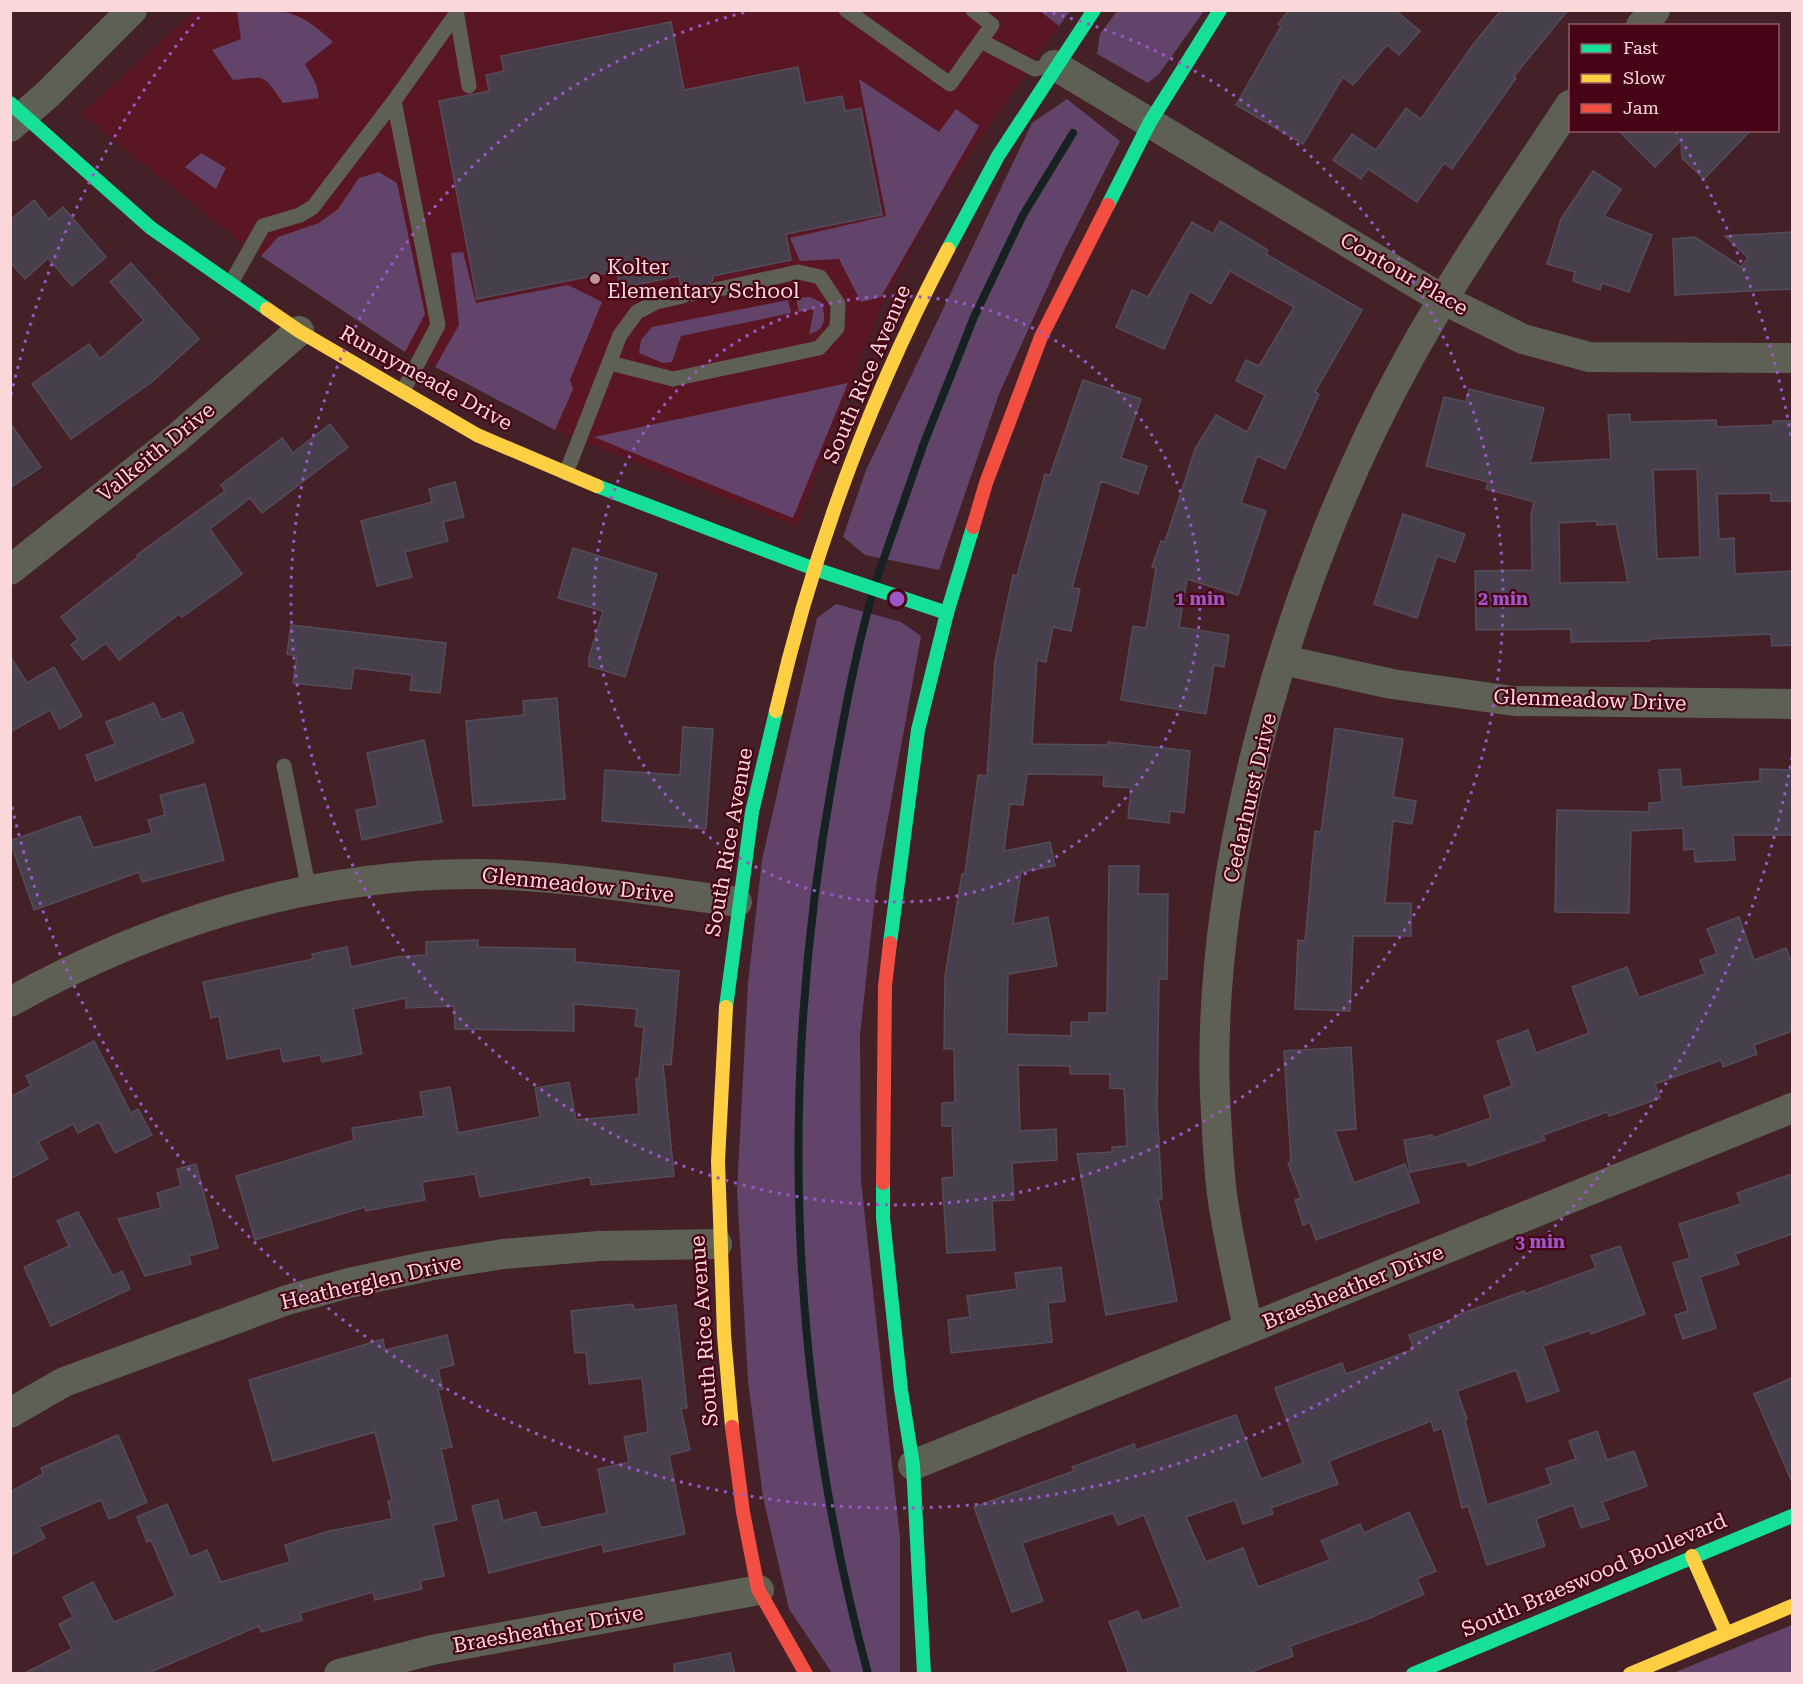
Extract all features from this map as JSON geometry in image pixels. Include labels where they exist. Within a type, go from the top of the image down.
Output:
[{"type":"street","points":[[15,115],[132,10]]},
{"type":"street","name":"South Rice Avenue","points":[[806,1674],[759,1590],[736,1484],[717,1244],[725,998],[737,902],[770,727],[812,568],[916,308],[969,207],[1054,65],[1094,10]]},
{"type":"street","points":[[924,1674],[913,1465],[901,1390],[884,1218],[882,1114],[885,986],[900,854],[918,730],[947,613],[986,483],[1041,337],[1150,122],[1220,10]]},
{"type":"street","points":[[1643,24],[1655,10]]},
{"type":"street","name":"Contour Place","points":[[1054,65],[1442,299],[1523,339],[1589,357],[1792,358]]},
{"type":"street","name":"Cedarhurst Drive","points":[[1248,1329],[1222,1194],[1215,1093],[1218,987],[1229,886],[1252,775],[1282,660],[1325,536],[1406,363],[1442,299],[1569,107]]},
{"type":"street","name":"Runnymeade Drive","points":[[15,115],[151,228],[299,330],[477,435],[638,504],[812,568],[947,613]]},
{"type":"street","name":"Valkeith Drive","points":[[10,570],[178,437],[299,330]]},
{"type":"street","name":"Glenmeadow Drive","points":[[1282,660],[1392,684],[1514,702],[1792,704]]},
{"type":"street","name":"Glenmeadow Drive","points":[[10,1002],[60,975],[146,937],[243,906],[309,890],[406,877],[480,874],[540,877],[737,902]]},
{"type":"street","name":"Braesheather Drive","points":[[913,1465],[1792,1108]]},
{"type":"street","name":"Heatherglen Drive","points":[[10,1413],[64,1382],[287,1300],[349,1283],[428,1266],[503,1254],[599,1246],[717,1244]]},
{"type":"street","name":"South Braeswood Boulevard","points":[[1413,1674],[1792,1516]]},
{"type":"street","points":[[1692,1556],[1726,1633]]},
{"type":"street","name":"Braesheather Drive","points":[[339,1674],[432,1650],[759,1590]]},
{"type":"street","points":[[1630,1674],[1792,1606]]},
{"type":"lane","points":[[846,10],[950,84],[992,24],[972,10]]},
{"type":"lane","points":[[456,12],[469,86]]},
{"type":"lane","points":[[231,283],[262,226],[300,215],[313,207],[394,102],[456,12]]},
{"type":"lane","points":[[981,40],[1035,69],[1054,65]]},
{"type":"lane","points":[[394,102],[438,325],[403,391]]},
{"type":"lane","points":[[610,363],[673,379],[819,348],[837,328],[838,304],[820,277],[798,272],[715,290]]},
{"type":"lane","points":[[566,473],[620,334],[637,312],[656,302],[683,296]]},
{"type":"lane","points":[[284,766],[309,890]]},
{"type":"shaded area","name":"Kolter Elementary School","points":[[1040,10],[1059,26],[941,195],[883,302],[796,526],[555,430],[405,352],[233,236],[81,114],[194,11]]},
{"type":"shaded area","points":[[237,11],[290,13],[309,23],[333,42],[305,64],[316,84],[319,98],[283,103],[263,79],[233,80],[212,50],[241,39]]},
{"type":"shaded area","points":[[1040,11],[1070,11],[1059,26]]},
{"type":"shaded area","points":[[1117,11],[1204,11],[1159,74],[1148,83],[1097,54],[1100,34]]},
{"type":"shaded area","points":[[859,79],[939,132],[956,109],[979,126],[881,297],[861,302],[839,259],[800,261],[790,238],[886,216]]},
{"type":"shaded area","points":[[1067,99],[1120,141],[1063,253],[999,394],[939,570],[865,555],[843,537],[866,470],[1032,123]]},
{"type":"shaded area","points":[[201,153],[226,168],[216,189],[185,167]]},
{"type":"shaded area","points":[[379,172],[397,183],[425,314],[405,352],[261,256],[278,237],[319,223],[338,209],[359,178]]},
{"type":"shaded area","points":[[463,252],[476,303],[568,285],[602,302],[570,380],[573,389],[555,430],[435,367],[459,325],[451,253]]},
{"type":"shaded area","points":[[810,297],[821,302],[824,322],[819,329],[809,334],[814,309],[799,312],[796,298]]},
{"type":"shaded area","points":[[788,300],[791,313],[681,336],[672,362],[663,363],[639,353],[641,340],[652,327]]},
{"type":"shaded area","points":[[848,383],[793,518],[594,437]]},
{"type":"shaded area","points":[[836,604],[901,622],[921,636],[877,879],[860,1035],[861,1181],[900,1538],[900,1673],[832,1673],[789,1609],[763,1497],[748,1381],[737,1191],[748,983],[762,860],[817,618]]},
{"type":"shaded area","points":[[1792,1625],[1792,1673],[1673,1673]]},
{"type":"building","points":[[1289,10],[1395,10],[1420,31],[1399,55],[1387,45],[1353,85],[1343,77],[1303,144],[1236,105],[1281,26],[1278,24]]},
{"type":"building","points":[[1501,10],[1568,10],[1514,76],[1516,78],[1452,169],[1444,163],[1417,202],[1368,169],[1361,179],[1333,160],[1352,134],[1376,150],[1406,108],[1421,119],[1472,46]]},
{"type":"building","points":[[671,22],[684,90],[798,67],[805,103],[842,96],[845,111],[861,108],[882,215],[786,234],[791,260],[713,276],[713,280],[706,288],[708,297],[691,301],[692,293],[686,287],[681,286],[679,276],[620,288],[617,271],[477,299],[439,101],[489,91],[486,75],[504,71],[501,56]]},
{"type":"building","points":[[1620,132],[1749,132],[1704,179],[1682,158],[1681,140],[1655,167]]},
{"type":"building","points":[[1593,171],[1621,189],[1604,216],[1652,235],[1629,292],[1602,283],[1600,290],[1573,281],[1575,272],[1547,264],[1561,219]]},
{"type":"building","points":[[34,200],[49,219],[63,207],[106,257],[72,286],[48,258],[25,279],[10,262],[10,220]]},
{"type":"building","points":[[1220,221],[1268,250],[1266,254],[1362,310],[1315,392],[1319,394],[1285,469],[1257,456],[1241,503],[1266,511],[1238,595],[1187,579],[1179,627],[1229,635],[1224,667],[1214,665],[1206,714],[1121,700],[1133,626],[1146,628],[1156,568],[1152,567],[1161,541],[1165,542],[1195,449],[1216,415],[1247,432],[1265,395],[1236,381],[1246,360],[1259,366],[1294,307],[1230,271],[1211,304],[1190,291],[1164,349],[1116,327],[1132,290],[1148,297],[1192,222],[1213,234]]},
{"type":"building","points":[[1792,232],[1792,289],[1675,295],[1673,239],[1695,237],[1741,267],[1748,258],[1725,236]]},
{"type":"building","points":[[131,263],[199,339],[153,381],[71,439],[32,384],[89,344],[100,359],[144,320],[110,282]]},
{"type":"building","points":[[1083,380],[1141,399],[1121,458],[1147,466],[1138,494],[1101,481],[1072,588],[1080,589],[1071,631],[1053,627],[1046,662],[1037,660],[1032,744],[1107,745],[1108,742],[1190,751],[1184,813],[1170,811],[1169,823],[1128,818],[1131,788],[1103,786],[1104,775],[1027,774],[1023,805],[1010,804],[1004,851],[1050,842],[1055,866],[1021,872],[1013,924],[1048,917],[1057,966],[1008,974],[1007,1034],[1071,1036],[1071,1022],[1089,1022],[1089,1013],[1107,1013],[1109,866],[1139,866],[1138,894],[1168,894],[1167,979],[1159,979],[1157,1107],[1162,1199],[1158,1199],[1177,1301],[1106,1315],[1077,1154],[1112,1152],[1112,1147],[1127,1146],[1124,1089],[1110,1088],[1110,1074],[1070,1074],[1070,1066],[1018,1065],[1020,1131],[1056,1129],[1057,1160],[1012,1163],[1014,1200],[992,1201],[995,1250],[947,1253],[942,1178],[954,1177],[952,1126],[942,1126],[942,1103],[955,1102],[954,1049],[944,1049],[945,976],[962,874],[965,874],[978,775],[987,776],[995,661],[1013,575],[1017,576],[1045,474],[1050,475]]},
{"type":"building","points":[[1469,389],[1544,408],[1530,463],[1611,459],[1608,415],[1630,414],[1630,422],[1716,420],[1717,427],[1773,425],[1773,421],[1792,421],[1792,501],[1771,501],[1771,493],[1717,494],[1719,539],[1734,538],[1735,574],[1792,571],[1792,645],[1772,646],[1771,634],[1650,639],[1650,641],[1571,642],[1571,629],[1476,630],[1475,571],[1532,570],[1531,514],[1534,502],[1486,489],[1488,482],[1426,466],[1444,397],[1466,402]],"holes":[[[1697,469],[1700,557],[1657,559],[1653,470]],[[1597,521],[1597,525],[1616,524],[1628,582],[1560,583],[1559,523]]]},
{"type":"building","points":[[10,423],[41,467],[10,488]]},
{"type":"building","points":[[330,424],[348,447],[262,513],[250,498],[210,529],[242,574],[182,617],[179,614],[119,660],[106,643],[83,660],[71,645],[78,639],[61,617],[138,557],[137,555],[225,491],[221,485],[282,438],[293,453]]},
{"type":"building","points":[[455,482],[464,517],[443,522],[448,541],[405,552],[412,577],[377,586],[361,521],[432,502],[429,489]]},
{"type":"building","points":[[1403,514],[1465,534],[1455,562],[1437,556],[1417,618],[1374,604]]},
{"type":"building","points":[[573,548],[657,574],[625,677],[589,666],[589,657],[603,611],[558,598]]},
{"type":"building","points":[[291,625],[446,643],[440,693],[410,690],[412,675],[354,668],[351,689],[293,683],[297,656],[287,654]]},
{"type":"building","points":[[10,656],[27,683],[54,667],[82,716],[60,729],[50,710],[10,732]]},
{"type":"building","points":[[557,698],[565,799],[473,806],[466,721],[524,715],[523,701]]},
{"type":"building","points":[[154,703],[161,720],[182,712],[194,742],[96,781],[86,755],[115,744],[106,722]]},
{"type":"building","points":[[683,727],[713,729],[706,829],[602,821],[605,770],[680,775]]},
{"type":"building","points":[[1335,728],[1403,739],[1393,797],[1416,801],[1412,824],[1393,821],[1385,903],[1411,903],[1411,936],[1353,936],[1350,1011],[1295,1009],[1298,940],[1305,941],[1315,831],[1321,832]]},
{"type":"building","points":[[424,740],[442,822],[362,840],[356,810],[378,806],[367,753]]},
{"type":"building","points":[[1680,769],[1682,787],[1760,781],[1760,769],[1792,770],[1792,835],[1733,835],[1735,860],[1695,862],[1694,849],[1684,850],[1683,828],[1631,831],[1629,913],[1555,912],[1557,810],[1649,812],[1649,803],[1662,802],[1659,770]]},
{"type":"building","points":[[205,784],[224,860],[142,882],[139,872],[34,910],[10,841],[80,816],[93,848],[152,833],[148,820],[165,815],[160,795]]},
{"type":"building","points":[[1739,917],[1754,960],[1786,948],[1792,964],[1792,1031],[1754,1045],[1757,1054],[1723,1067],[1721,1060],[1655,1084],[1660,1098],[1609,1116],[1607,1112],[1543,1135],[1545,1140],[1468,1166],[1466,1161],[1410,1172],[1404,1140],[1432,1135],[1433,1138],[1491,1118],[1484,1096],[1512,1086],[1497,1041],[1528,1030],[1536,1053],[1589,1033],[1572,987],[1627,967],[1639,998],[1705,974],[1700,960],[1717,954],[1707,929]]},
{"type":"building","points":[[478,940],[478,947],[575,949],[575,962],[679,971],[671,1065],[663,1064],[674,1176],[591,1185],[590,1177],[480,1197],[475,1174],[422,1182],[425,1200],[366,1211],[365,1207],[255,1240],[236,1176],[354,1140],[352,1128],[424,1116],[420,1092],[450,1087],[458,1133],[540,1117],[535,1088],[569,1082],[576,1120],[639,1114],[636,1079],[639,1078],[644,1027],[635,1026],[637,1009],[574,1004],[574,1031],[455,1029],[454,1006],[406,1008],[406,998],[353,1009],[362,1054],[322,1062],[320,1055],[283,1062],[280,1048],[227,1059],[219,1016],[211,1018],[203,982],[313,959],[312,954],[347,947],[351,967],[397,957],[426,955],[426,942]]},
{"type":"building","points":[[94,1041],[131,1113],[138,1109],[152,1135],[115,1153],[99,1122],[78,1133],[73,1124],[38,1142],[48,1159],[10,1179],[10,1097],[31,1086],[26,1076]]},
{"type":"building","points":[[1351,1047],[1356,1129],[1335,1131],[1354,1183],[1405,1164],[1419,1202],[1316,1240],[1310,1222],[1303,1225],[1295,1200],[1301,1198],[1288,1163],[1291,1162],[1284,1051]]},
{"type":"building","points":[[196,1164],[218,1248],[189,1256],[191,1264],[145,1276],[118,1219],[161,1208],[157,1193],[181,1186],[177,1169]]},
{"type":"building","points":[[1792,1174],[1792,1234],[1735,1254],[1739,1264],[1700,1277],[1716,1328],[1683,1339],[1675,1315],[1688,1311],[1673,1263],[1690,1258],[1679,1224],[1741,1204],[1737,1193]]},
{"type":"building","points":[[78,1212],[113,1276],[122,1271],[130,1289],[51,1326],[24,1267],[69,1246],[57,1221]]},
{"type":"building","points":[[1620,1246],[1645,1314],[1591,1334],[1590,1330],[1543,1346],[1559,1391],[1527,1402],[1516,1370],[1457,1391],[1467,1419],[1465,1420],[1487,1505],[1551,1484],[1546,1469],[1576,1459],[1569,1441],[1597,1431],[1607,1460],[1634,1451],[1647,1486],[1602,1502],[1609,1519],[1581,1528],[1573,1505],[1536,1519],[1545,1546],[1487,1565],[1468,1506],[1462,1508],[1442,1428],[1434,1431],[1431,1421],[1329,1461],[1338,1484],[1271,1508],[1273,1514],[1243,1524],[1235,1500],[1186,1517],[1206,1562],[1243,1548],[1258,1587],[1330,1560],[1321,1541],[1360,1524],[1364,1533],[1409,1512],[1436,1571],[1417,1579],[1424,1594],[1370,1618],[1290,1646],[1293,1656],[1246,1674],[1129,1674],[1109,1622],[1138,1611],[1142,1621],[1181,1607],[1144,1515],[1118,1525],[1113,1513],[1022,1543],[1043,1601],[1012,1612],[974,1507],[1074,1471],[1072,1467],[1134,1444],[1136,1450],[1236,1415],[1261,1479],[1303,1463],[1275,1388],[1342,1363],[1346,1374],[1414,1349],[1409,1335],[1524,1291],[1525,1294],[1596,1268],[1591,1256]]},
{"type":"building","points":[[1061,1267],[1065,1301],[1048,1303],[1052,1342],[951,1353],[948,1320],[970,1317],[967,1296],[1017,1289],[1015,1273]]},
{"type":"building","points":[[633,1304],[634,1310],[676,1305],[687,1408],[681,1409],[690,1450],[669,1455],[685,1534],[604,1552],[602,1544],[489,1573],[472,1506],[498,1500],[503,1521],[536,1512],[541,1528],[607,1513],[598,1469],[629,1462],[624,1437],[648,1432],[642,1378],[589,1384],[586,1352],[575,1353],[571,1311]]},
{"type":"building","points":[[447,1335],[454,1365],[438,1369],[443,1389],[438,1390],[452,1447],[441,1449],[457,1520],[433,1525],[444,1576],[420,1581],[422,1589],[375,1600],[373,1592],[300,1613],[302,1620],[261,1632],[259,1626],[146,1674],[23,1674],[72,1649],[59,1624],[73,1617],[63,1597],[93,1582],[114,1622],[175,1596],[151,1540],[147,1542],[137,1517],[167,1504],[190,1557],[207,1550],[221,1582],[290,1562],[285,1545],[329,1531],[392,1519],[388,1501],[392,1500],[375,1432],[273,1461],[249,1380],[383,1339],[385,1350]]},
{"type":"building","points":[[1792,1378],[1792,1482],[1754,1394]]},
{"type":"building","points":[[118,1435],[147,1502],[109,1519],[101,1500],[39,1527],[45,1538],[10,1556],[10,1492],[43,1474],[41,1468]]},
{"type":"building","points":[[730,1653],[735,1674],[674,1674],[674,1664]]},
{"type":"waterway","points":[[876,581],[924,443],[974,317],[1023,215],[1073,133]]},
{"type":"waterway","points":[[868,1674],[841,1562],[821,1451],[807,1339],[800,1227],[799,1115],[804,1003],[815,890],[846,708],[872,595]]},
{"type":"traffic: fast","points":[[948,249],[998,156],[1094,10]]},
{"type":"traffic: fast","points":[[1108,205],[1150,122],[1220,10]]},
{"type":"traffic: fast","points":[[10,103],[151,228],[267,309]]},
{"type":"traffic: fast","points":[[597,486],[812,568],[947,613]]},
{"type":"traffic: fast","points":[[890,943],[918,730],[947,613],[973,527]]},
{"type":"traffic: fast","points":[[726,1007],[752,812],[776,711]]},
{"type":"traffic: fast","points":[[883,1183],[883,1218],[901,1390],[913,1465],[924,1674]]},
{"type":"traffic: fast","points":[[1413,1674],[1792,1516]]},
{"type":"traffic: slow","points":[[776,711],[808,592],[847,474],[894,360],[948,249]]},
{"type":"traffic: slow","points":[[267,309],[299,331],[477,435],[597,486]]},
{"type":"traffic: slow","points":[[726,1007],[718,1161],[724,1335],[732,1427]]},
{"type":"traffic: slow","points":[[1692,1556],[1726,1633]]},
{"type":"traffic: slow","points":[[1630,1674],[1792,1606]]},
{"type":"traffic: jam","points":[[973,527],[986,483],[1041,337],[1108,205]]},
{"type":"traffic: jam","points":[[883,1183],[885,986],[890,943]]},
{"type":"traffic: jam","points":[[732,1427],[743,1512],[758,1589],[806,1674]]},
{"type":"place","name":"Kolter Elementary School","points":[[595,279]]}]
